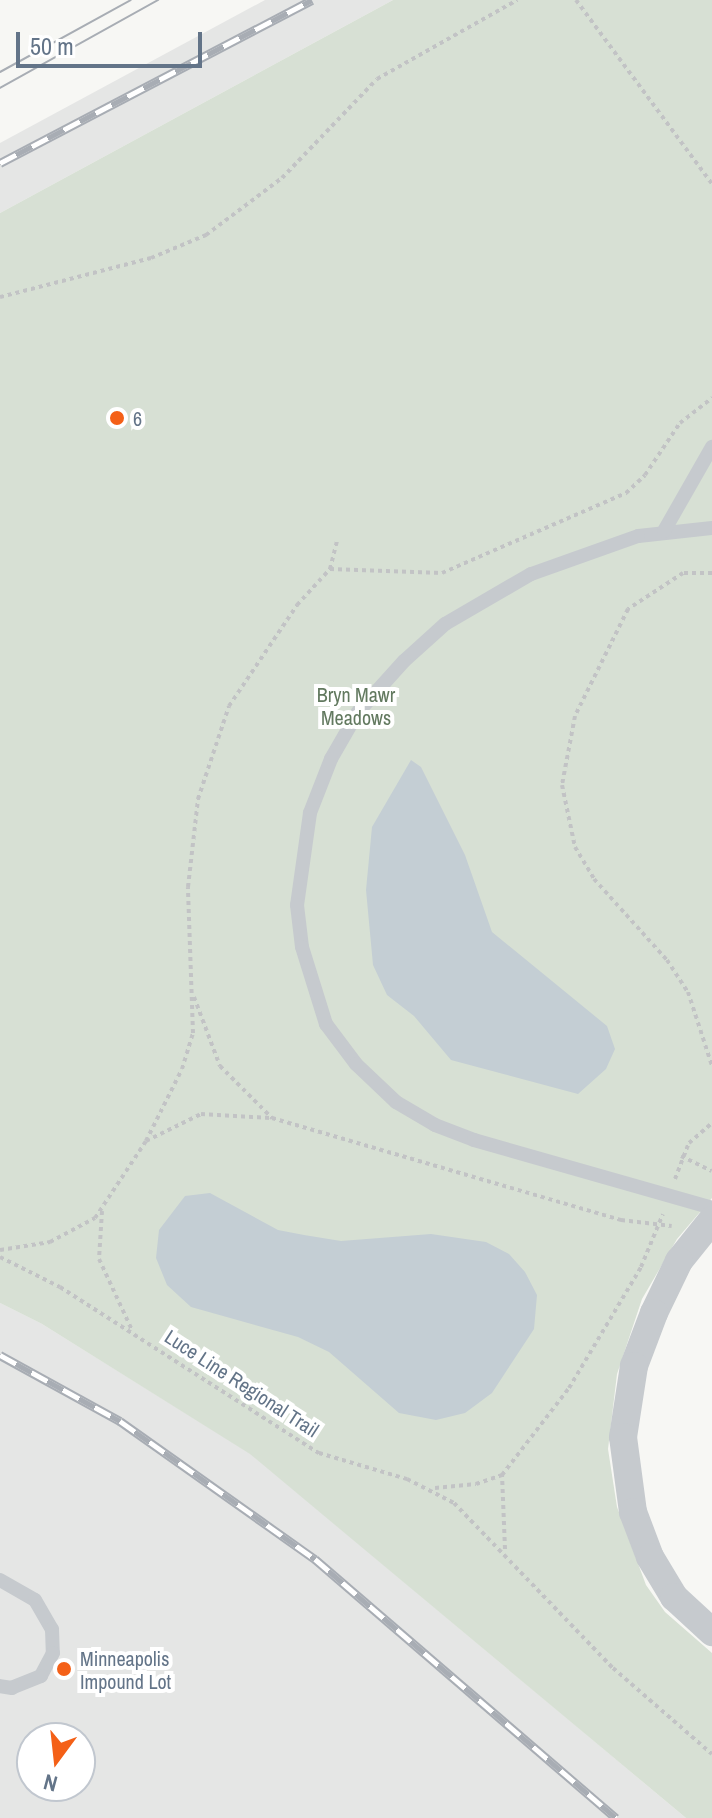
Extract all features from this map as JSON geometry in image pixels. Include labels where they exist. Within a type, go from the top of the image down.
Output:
[{"type":"street","points":[[699,1224],[654,1313],[634,1366],[623,1437],[633,1512],[650,1557],[674,1597],[712,1632]]},
{"type":"lane","points":[[664,531],[712,447]]},
{"type":"lane","points":[[712,528],[664,531],[587,550],[531,574],[445,624],[404,661],[358,712],[331,759],[310,813],[297,905],[302,947],[326,1024],[356,1064],[396,1102],[474,1140],[712,1208]]},
{"type":"lane","points":[[0,1580],[35,1600],[52,1629],[53,1653],[41,1676],[12,1688],[0,1686]]},
{"type":"path","points":[[0,297],[151,258],[206,235],[272,186],[377,79],[517,0]]},
{"type":"path","points":[[576,0],[712,184]]},
{"type":"path","points":[[330,569],[416,576],[468,564],[626,493],[645,475],[680,423],[712,398]]},
{"type":"path","points":[[0,1250],[73,1234],[103,1208],[146,1141],[193,1033],[188,926],[191,835],[217,737],[248,674],[297,605],[330,569],[337,540]]},
{"type":"path","points":[[712,573],[683,573],[628,609],[592,672],[575,716],[562,785],[575,847],[594,879],[667,960],[688,992],[712,1066]]},
{"type":"path","points":[[193,991],[220,1066],[272,1118]]},
{"type":"path","points":[[146,1141],[201,1114],[272,1118],[621,1220],[658,1225],[699,1224]]},
{"type":"path","points":[[674,1183],[681,1156],[712,1123]]},
{"type":"path","points":[[681,1156],[712,1171]]},
{"type":"path","points":[[103,1208],[99,1259],[132,1331]]},
{"type":"path","points":[[432,1488],[476,1484],[502,1475],[569,1388],[641,1267],[664,1210]]},
{"type":"path","name":"Luce Line Regional Trail","points":[[0,1257],[132,1331],[319,1453],[432,1488],[506,1552],[581,1637],[712,1754]]},
{"type":"path","points":[[502,1475],[506,1552]]},
{"type":"shaded area","points":[[265,0],[393,0],[0,213],[0,143]]},
{"type":"shaded area","points":[[411,760],[421,767],[465,855],[492,932],[607,1026],[615,1049],[606,1069],[578,1094],[451,1060],[414,1016],[387,995],[373,965],[366,890],[372,827]]},
{"type":"shaded area","points":[[210,1193],[278,1230],[304,1235],[341,1241],[431,1234],[486,1242],[509,1254],[525,1272],[537,1295],[534,1329],[492,1393],[465,1413],[436,1420],[399,1413],[329,1352],[298,1337],[191,1307],[167,1285],[156,1258],[159,1230],[185,1196]]},
{"type":"shaded area","points":[[0,1303],[42,1324],[251,1454],[686,1818],[0,1818]]},
{"type":"green space","name":"Bryn Mawr Meadows","points":[[393,0],[712,0],[712,1198],[677,1239],[642,1299],[617,1374],[608,1449],[617,1507],[646,1585],[665,1612],[712,1653],[712,1818],[686,1818],[250,1454],[42,1324],[0,1303],[0,213]]},
{"type":"tram line","points":[[0,72],[131,0]]},
{"type":"tram line","points":[[0,88],[158,0]]},
{"type":"railway","points":[[0,163],[312,0]]},
{"type":"railway","points":[[0,1355],[120,1421],[315,1559],[616,1818]]},
{"type":"place","name":"6","points":[[117,418]]},
{"type":"place","name":"Minneapolis Impound Lot","points":[[64,1669]]}]
